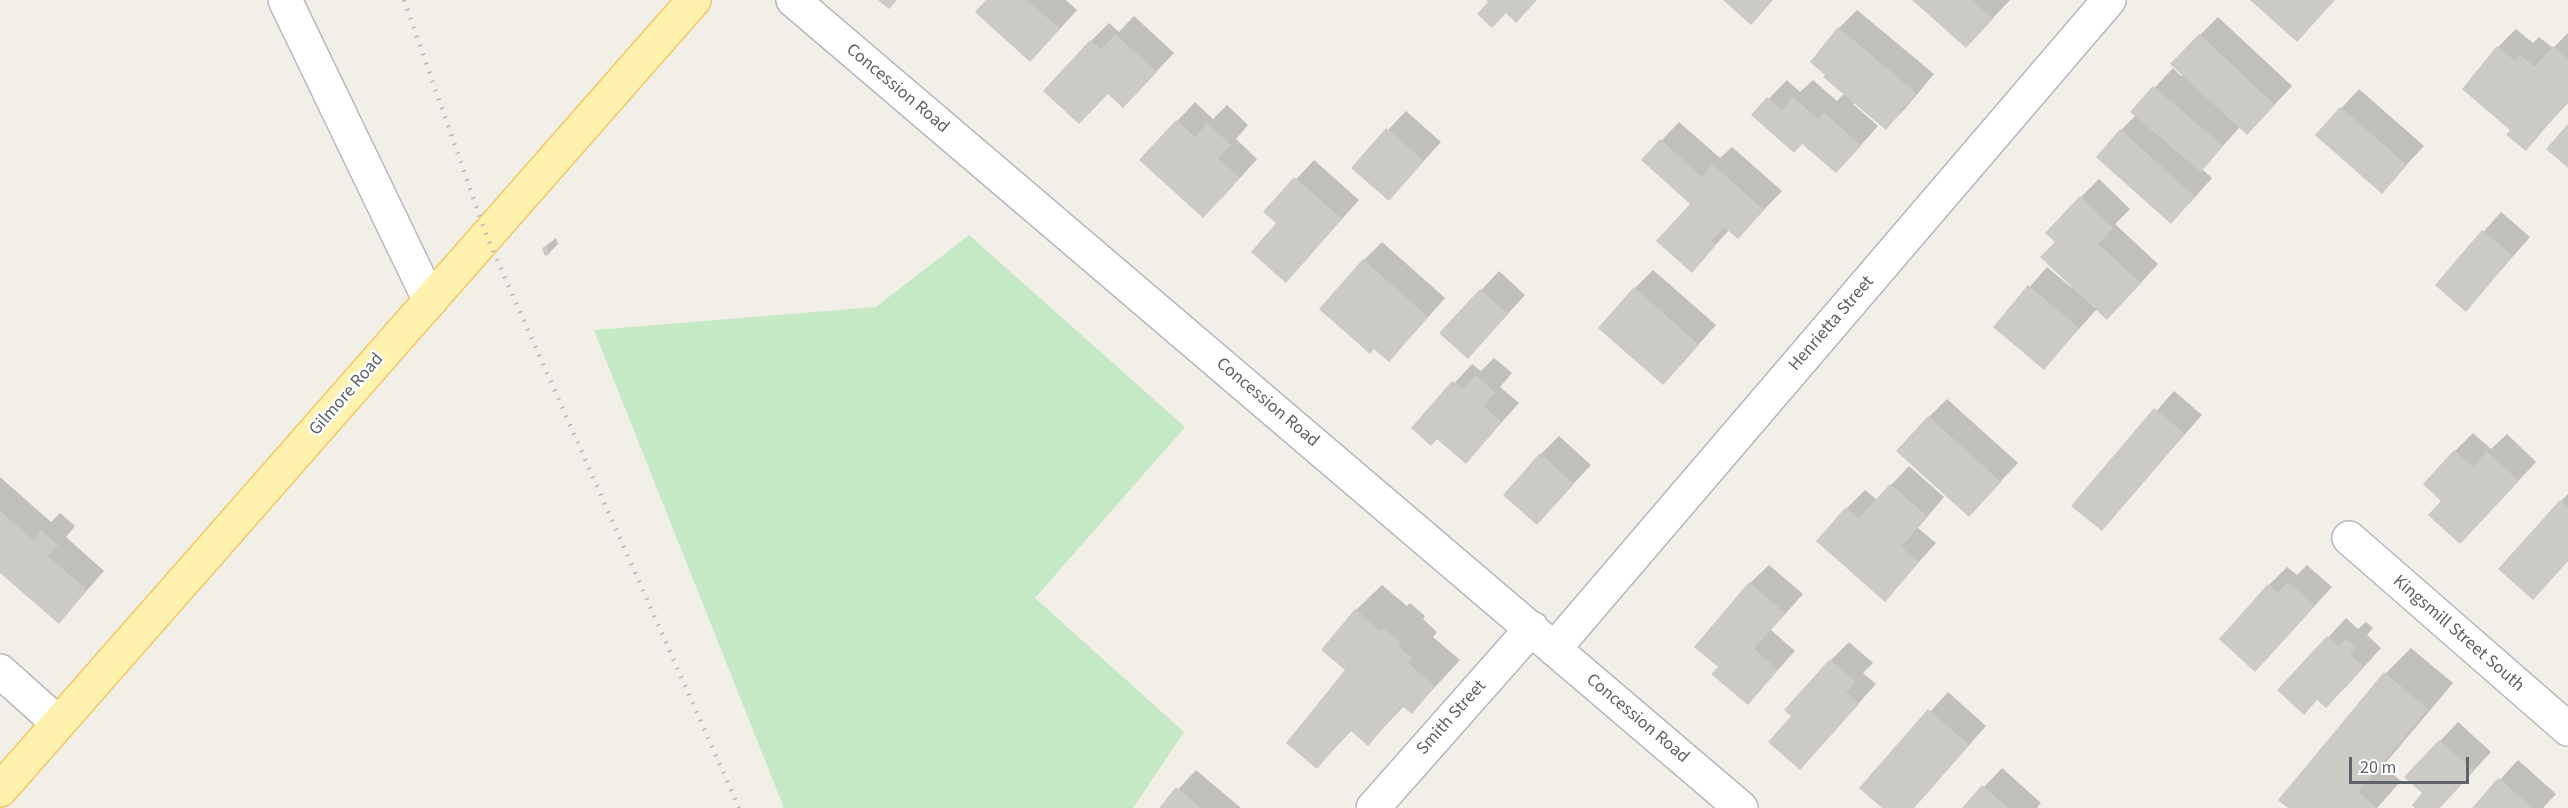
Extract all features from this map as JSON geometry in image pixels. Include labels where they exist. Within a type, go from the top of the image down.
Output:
[{"type":"main road","name":"Gilmore Road","points":[[0,790],[694,0]]},
{"type":"street","points":[[285,0],[430,301]]},
{"type":"street","name":"Concession Road","points":[[793,0],[1741,808]]},
{"type":"street","name":"Henrietta Street","points":[[1543,638],[2109,0]]},
{"type":"street","name":"Kingsmill Street South","points":[[2349,538],[2568,729]]},
{"type":"street","name":"Smith Street","points":[[1372,808],[1543,638]]},
{"type":"street","points":[[0,671],[58,723]]},
{"type":"green space","points":[[969,235],[1185,427],[1035,598],[1184,732],[1133,808],[784,808],[594,330],[876,307]]},
{"type":"building","points":[[878,0],[897,0],[889,9]]},
{"type":"building","points":[[986,0],[1027,0],[1060,29],[1030,62],[975,12]]},
{"type":"building","points":[[1486,0],[1537,0],[1516,23],[1506,13],[1492,28],[1477,14],[1488,2]]},
{"type":"building","points":[[1723,0],[1773,0],[1751,25]]},
{"type":"building","points":[[1912,0],[1972,0],[1993,19],[1966,48]]},
{"type":"building","points":[[2250,0],[2335,0],[2297,42]]},
{"type":"building","points":[[1838,27],[1916,93],[1886,130],[1823,77],[1825,75],[1810,62]]},
{"type":"building","points":[[1115,34],[1157,72],[1123,108],[1108,94],[1079,124],[1043,91],[1090,40],[1101,50]]},
{"type":"building","points":[[2199,34],[2275,105],[2247,135],[2170,64]]},
{"type":"building","points":[[2497,46],[2515,61],[2520,55],[2535,67],[2553,46],[2568,59],[2568,101],[2526,151],[2506,135],[2510,130],[2462,89]]},
{"type":"building","points":[[2153,86],[2223,146],[2201,172],[2130,112]]},
{"type":"building","points":[[1767,97],[1782,110],[1793,97],[1818,119],[1824,112],[1861,146],[1836,173],[1802,144],[1794,153],[1751,115]]},
{"type":"building","points":[[2340,107],[2407,165],[2382,194],[2315,135]]},
{"type":"building","points":[[1176,120],[1195,137],[1207,123],[1231,145],[1218,158],[1240,178],[1203,218],[1139,160]]},
{"type":"building","points":[[2568,124],[2568,168],[2546,149]]},
{"type":"building","points":[[1386,128],[1424,161],[1389,201],[1351,168]]},
{"type":"building","points":[[2120,129],[2195,197],[2171,224],[2096,157]]},
{"type":"building","points":[[1660,139],[1702,177],[1712,164],[1764,210],[1738,239],[1724,227],[1711,241],[1716,245],[1692,273],[1656,241],[1690,204],[1641,160]]},
{"type":"building","points":[[1294,177],[1342,219],[1286,283],[1251,252],[1276,223],[1263,212]]},
{"type":"building","points":[[2080,196],[2113,228],[2098,244],[2141,283],[2107,320],[2040,257],[2055,242],[2045,233]]},
{"type":"building","points":[[2482,230],[2513,256],[2466,312],[2435,285]]},
{"type":"building","points":[[546,246],[550,254],[545,256],[542,248]]},
{"type":"building","points":[[1363,259],[1428,317],[1389,362],[1374,349],[1370,354],[1319,309]]},
{"type":"building","points":[[2028,285],[2079,328],[2044,370],[1993,327]]},
{"type":"building","points":[[1634,287],[1699,345],[1663,385],[1598,328]]},
{"type":"building","points":[[1480,289],[1508,314],[1468,359],[1439,333]]},
{"type":"building","points":[[1475,375],[1495,392],[1483,406],[1502,422],[1466,464],[1437,439],[1431,446],[1411,428],[1452,381],[1463,389]]},
{"type":"building","points":[[2154,408],[2185,434],[2102,531],[2071,506]]},
{"type":"building","points":[[1928,416],[2001,482],[1969,517],[1896,451]]},
{"type":"building","points":[[2454,450],[2473,467],[2487,451],[2519,481],[2460,544],[2428,515],[2441,501],[2423,484]]},
{"type":"building","points":[[1540,453],[1574,484],[1537,525],[1503,495]]},
{"type":"building","points":[[1890,484],[1927,516],[1901,547],[1919,562],[1885,602],[1816,541],[1846,507],[1859,518]]},
{"type":"building","points":[[2560,500],[2568,507],[2568,561],[2533,600],[2498,569]]},
{"type":"building","points":[[0,511],[33,540],[41,530],[58,545],[48,556],[87,590],[59,624],[0,573]]},
{"type":"building","points":[[1749,582],[1785,613],[1754,649],[1778,670],[1748,705],[1711,674],[1718,667],[1694,647]]},
{"type":"building","points":[[2288,582],[2315,606],[2255,672],[2219,639],[2268,584],[2278,593]]},
{"type":"building","points":[[1355,609],[1380,631],[1383,628],[1400,642],[1398,646],[1412,658],[1408,663],[1435,686],[1412,714],[1402,706],[1368,746],[1350,730],[1317,769],[1286,743],[1345,670],[1321,650]]},
{"type":"building","points":[[2327,636],[2339,647],[2346,639],[2356,647],[2350,654],[2364,667],[2326,708],[2317,700],[2304,715],[2277,690]]},
{"type":"building","points":[[1830,659],[1856,682],[1846,692],[1859,704],[1800,770],[1768,742],[1791,716],[1784,710]]},
{"type":"building","points":[[2384,672],[2428,709],[2358,792],[2377,808],[2288,808],[2278,800]]},
{"type":"building","points":[[1928,709],[1969,745],[1914,808],[1882,808],[1859,788]]},
{"type":"building","points":[[2439,740],[2474,771],[2440,808],[2415,808],[2412,805],[2422,793],[2404,777]]},
{"type":"building","points":[[2498,778],[2533,808],[2472,808]]},
{"type":"building","points":[[1982,785],[2008,808],[1962,808]]},
{"type":"building","points":[[1176,787],[1201,808],[1159,808]]},
{"type":"railway","points":[[404,0],[487,237],[739,808]]}]
